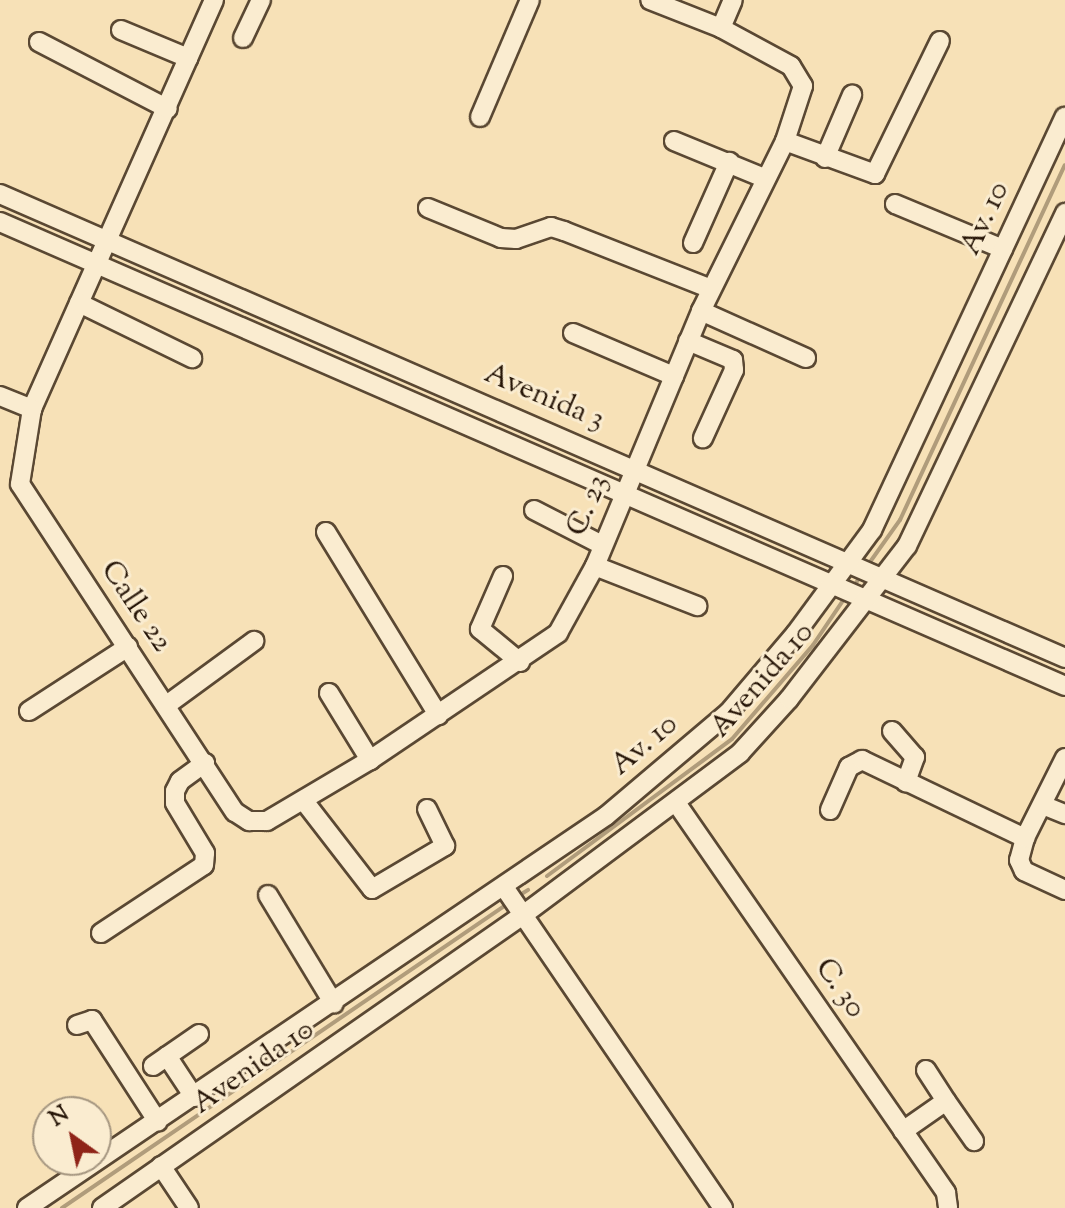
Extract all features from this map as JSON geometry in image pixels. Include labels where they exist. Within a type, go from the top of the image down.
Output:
[{"type":"street","name":"Calle 22","points":[[214,0],[168,109],[104,241],[32,409],[20,484],[168,704],[235,812],[249,821]]},
{"type":"street","points":[[243,38],[261,0]]},
{"type":"street","points":[[480,117],[530,0]]},
{"type":"street","points":[[650,0],[721,28],[733,0]]},
{"type":"street","name":"C. 23","points":[[249,821],[267,821],[304,801],[520,662],[558,633],[595,566],[701,311],[764,178],[785,141],[803,86],[791,66],[721,28]]},
{"type":"street","points":[[121,30],[188,58]]},
{"type":"street","points":[[785,141],[867,172],[881,169],[940,41]]},
{"type":"street","points":[[39,42],[168,109]]},
{"type":"street","points":[[825,158],[852,95]]},
{"type":"street","name":"Av. 10","points":[[27,1208],[334,1004],[606,816],[728,713],[872,530],[1065,117]]},
{"type":"street","points":[[674,141],[764,178]]},
{"type":"street","points":[[693,243],[729,162]]},
{"type":"street","name":"Avenida 3","points":[[0,194],[885,576],[1065,658]]},
{"type":"street","points":[[895,204],[1003,249]]},
{"type":"street","points":[[428,208],[501,238],[516,239],[551,227],[711,289]]},
{"type":"street","name":"Avenida 10","points":[[102,1208],[523,915],[677,804],[740,753],[870,597],[907,546],[1065,213]]},
{"type":"street","name":"Avenida 3","points":[[0,222],[870,597],[1065,686]]},
{"type":"street","points":[[79,303],[192,358]]},
{"type":"street","points":[[701,311],[806,358]]},
{"type":"street","points":[[573,333],[674,376]]},
{"type":"street","points":[[688,341],[733,360],[734,370],[703,438]]},
{"type":"street","points":[[0,396],[32,409]]},
{"type":"street","points":[[534,510],[602,545]]},
{"type":"street","points":[[326,532],[438,715]]},
{"type":"street","points":[[595,566],[697,606]]},
{"type":"street","points":[[503,576],[480,629],[520,662]]},
{"type":"street","points":[[168,704],[254,641]]},
{"type":"street","points":[[29,711],[128,647]]},
{"type":"street","points":[[329,693],[370,760]]},
{"type":"street","points":[[892,731],[915,757],[906,782]]},
{"type":"street","points":[[1065,758],[1045,806],[1025,838],[1019,860],[1024,871],[1065,890]]},
{"type":"street","points":[[830,810],[855,761],[1025,838]]},
{"type":"street","points":[[101,933],[204,865],[205,853],[175,803],[175,791],[180,781],[205,763]]},
{"type":"street","points":[[304,801],[372,889],[445,846],[427,809]]},
{"type":"street","name":"C. 30","points":[[677,804],[946,1193],[948,1208]]},
{"type":"street","points":[[1045,806],[1065,814]]},
{"type":"street","points":[[528,870],[548,897]]},
{"type":"street","points":[[504,887],[723,1208]]},
{"type":"street","points":[[268,895],[334,1004]]},
{"type":"street","points":[[77,1025],[92,1020],[158,1122]]},
{"type":"street","points":[[194,1097],[160,1061],[199,1034]]},
{"type":"street","points":[[926,1070],[974,1141]]},
{"type":"street","points":[[903,1131],[946,1101]]},
{"type":"street","points":[[161,1166],[189,1208]]},
{"type":"waterway","points":[[870,562],[900,520],[1065,165]]},
{"type":"waterway","points":[[856,583],[861,575]]},
{"type":"waterway","points":[[547,876],[732,739],[813,645],[846,596]]},
{"type":"waterway","points":[[523,893],[528,890]]},
{"type":"waterway","points":[[62,1208],[503,907]]}]
